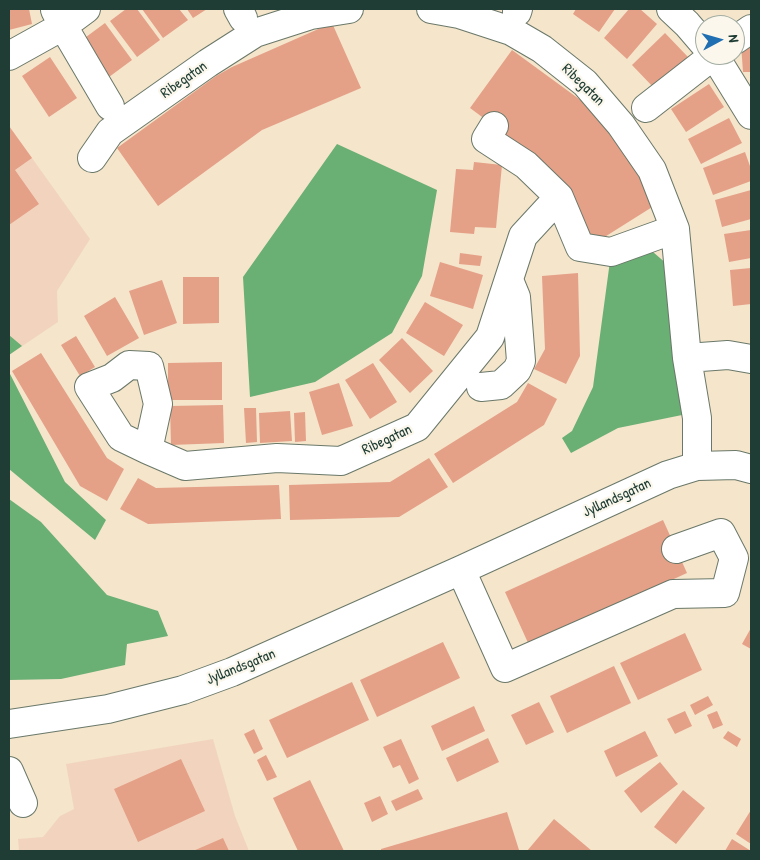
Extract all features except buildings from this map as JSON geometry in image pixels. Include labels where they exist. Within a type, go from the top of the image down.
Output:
[{"type":"street","points":[[9,56],[59,17],[86,9]]},
{"type":"street","name":"Ribegatan","points":[[92,158],[110,132],[208,63],[255,33],[311,15],[349,9]]},
{"type":"street","name":"Ribegatan","points":[[432,9],[459,14],[511,31],[542,49],[585,83],[621,125],[652,170],[675,229],[686,358],[697,418],[697,466]]},
{"type":"street","points":[[671,9],[695,33]]},
{"type":"street","points":[[59,17],[110,106]]},
{"type":"street","points":[[646,108],[701,65]]},
{"type":"street","points":[[720,65],[751,115]]},
{"type":"street","points":[[494,126],[486,139],[526,165],[559,197],[580,247],[611,252],[675,229]]},
{"type":"street","name":"Ribegatan","points":[[148,450],[185,466],[278,458],[342,461],[417,427],[472,378],[490,337],[523,236],[559,197]]},
{"type":"street","points":[[472,378],[501,385],[517,370],[521,361],[516,296],[509,280]]},
{"type":"street","points":[[686,358],[728,355],[751,359]]},
{"type":"street","name":"Jyllandsgatan","points":[[9,724],[108,709],[183,690],[232,672],[668,475],[697,466],[736,465],[751,469]]},
{"type":"street","points":[[461,570],[505,668],[673,594],[726,593],[734,558],[721,533],[676,550]]},
{"type":"street","points":[[9,772],[23,803]]},
{"type":"shaded area","points":[[9,126],[90,239],[57,291],[58,322],[9,355]]},
{"type":"shaded area","points":[[213,739],[235,816],[249,851],[19,851],[18,839],[43,837],[60,816],[74,809],[66,764]]},
{"type":"green space","points":[[337,144],[437,190],[422,276],[392,333],[315,382],[250,397],[243,277]]},
{"type":"green space","points":[[653,252],[668,265],[682,415],[618,428],[571,453],[562,438],[572,431],[593,387],[610,261]]},
{"type":"green space","points":[[9,335],[22,346],[9,355]]},
{"type":"green space","points":[[9,372],[65,482],[106,520],[95,540],[9,469]]},
{"type":"green space","points":[[9,499],[41,522],[107,595],[158,611],[168,636],[127,644],[125,665],[61,679],[9,680]]}]
